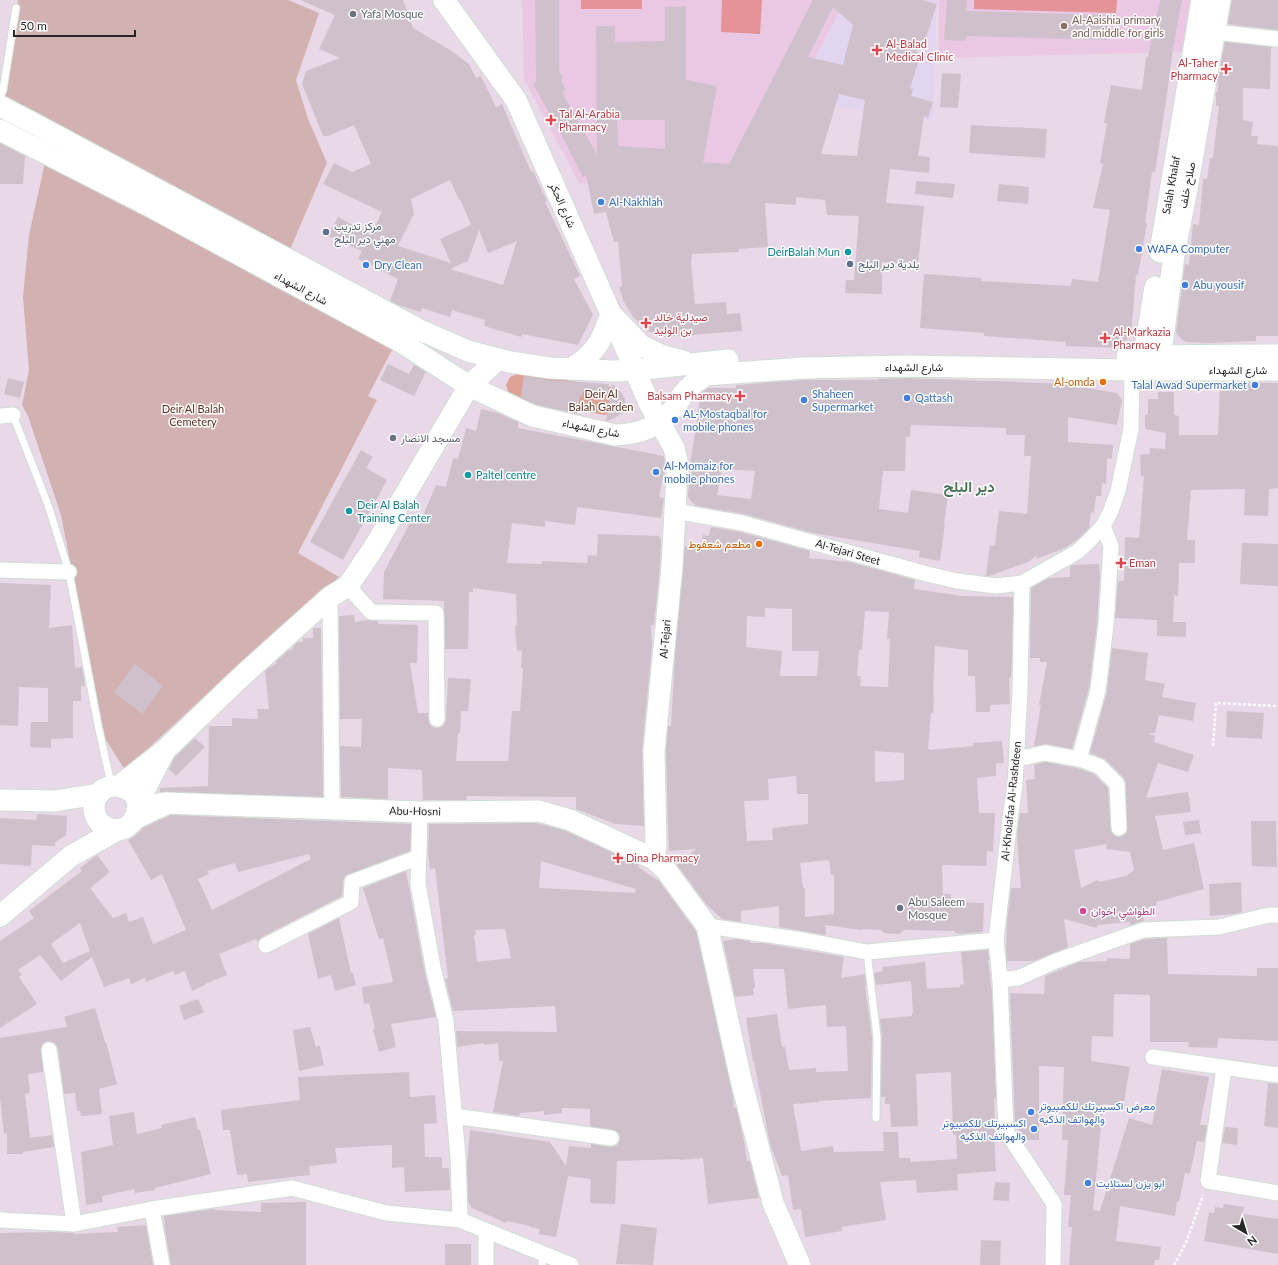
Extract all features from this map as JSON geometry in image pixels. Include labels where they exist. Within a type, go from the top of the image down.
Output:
[{"type":"main road","name":"شارع الحكر","points":[[444,0],[516,100],[649,403],[660,423]]},
{"type":"main road","name":"Salah Khalaf","points":[[1147,364],[1202,0]]},
{"type":"main road","name":"صلاح خلف","points":[[1147,364],[1174,255],[1220,0]]},
{"type":"main road","name":"شارع الشهداء","points":[[0,106],[420,330],[468,351],[510,362],[550,368],[613,371],[762,357],[841,353],[923,352],[1278,370]]},
{"type":"main road","name":"شارع الشهداء","points":[[0,130],[153,208],[402,342],[469,386],[533,416],[616,435],[628,435],[643,432],[660,423],[676,406],[683,394],[694,382],[706,375],[803,368],[1147,364],[1278,355]]},
{"type":"main road","points":[[571,369],[585,360],[595,350],[604,334],[611,314],[642,346],[663,356],[695,363]]},
{"type":"main road","points":[[165,750],[130,825],[124,829],[117,830],[109,829],[103,826],[95,815],[95,800],[165,750],[242,676],[330,597],[348,586],[373,549],[469,386],[498,359]]},
{"type":"main road","name":"Al-Tejari","points":[[654,859],[656,844],[654,751],[672,566],[677,460],[674,448],[660,423]]},
{"type":"main road","points":[[0,800],[55,801],[110,788],[126,788],[132,793],[136,811]]},
{"type":"main road","points":[[55,801],[95,815]]},
{"type":"main road","name":"Abu-Hosni","points":[[136,811],[166,803],[420,812],[539,811],[570,820],[654,859],[666,870],[707,926]]},
{"type":"main road","points":[[71,856],[95,815]]},
{"type":"main road","points":[[0,916],[71,856],[117,830]]},
{"type":"main road","points":[[707,926],[741,1080],[773,1203],[800,1265]]},
{"type":"street","points":[[1215,32],[1278,39]]},
{"type":"street","points":[[1022,583],[1077,552],[1103,526],[1118,491],[1147,364]]},
{"type":"street","name":"Al-Tejari Steet","points":[[675,511],[742,523],[927,574],[996,586],[1022,583]]},
{"type":"street","points":[[1079,759],[1098,690],[1106,624],[1111,546],[1103,526]]},
{"type":"street","points":[[0,570],[69,572]]},
{"type":"street","name":"Al-Kholafaa Al-Rashdeen","points":[[1022,583],[1017,759],[996,940],[1000,980],[1006,1131],[1054,1204],[1053,1265]]},
{"type":"street","points":[[348,586],[371,612],[436,613],[437,719]]},
{"type":"street","points":[[330,597],[332,809]]},
{"type":"street","points":[[1017,759],[1045,753],[1079,759],[1099,766],[1117,784],[1119,828]]},
{"type":"street","points":[[420,812],[418,884],[434,972],[446,1021],[458,1157],[460,1220]]},
{"type":"street","points":[[266,945],[351,902],[352,882],[419,858]]},
{"type":"street","points":[[1000,980],[1018,978],[1056,961],[1143,930],[1219,927],[1269,915],[1278,915]]},
{"type":"street","points":[[707,926],[803,940],[866,952],[996,940]]},
{"type":"street","points":[[49,1050],[74,1224]]},
{"type":"street","points":[[1153,1057],[1278,1075]]},
{"type":"street","points":[[1224,1068],[1208,1181],[1278,1193]]},
{"type":"street","points":[[454,1116],[612,1138]]},
{"type":"street","points":[[0,1220],[74,1224],[152,1209],[292,1188],[386,1213],[460,1220],[486,1231],[542,1259],[571,1265]]},
{"type":"street","points":[[152,1209],[162,1265]]},
{"type":"street","points":[[486,1231],[486,1265]]},
{"type":"lane","points":[[0,97],[3,90],[16,8]]},
{"type":"lane","points":[[7,416],[48,505],[69,572],[110,788]]},
{"type":"lane","points":[[866,952],[878,1037],[876,1118]]},
{"type":"path","points":[[1213,746],[1216,703],[1278,706]]},
{"type":"path","points":[[1174,1265],[1186,1243],[1208,1181]]},
{"type":"shaded area","points":[[522,0],[846,0],[793,100],[739,188],[579,183],[524,79]]},
{"type":"shaded area","points":[[581,0],[642,0],[642,9],[581,9]]},
{"type":"shaded area","points":[[722,0],[762,0],[760,34],[721,32]]},
{"type":"shaded area","name":"Al-Balad Medical Clinic","points":[[846,0],[937,0],[932,120],[793,100]]},
{"type":"shaded area","name":"Al-Aaishia primary and middle for girls","points":[[939,0],[1195,0],[1184,52],[938,58]]},
{"type":"shaded area","points":[[974,0],[1117,0],[1116,13],[974,9]]},
{"type":"green space","points":[[18,0],[288,0],[319,13],[296,80],[308,119],[327,163],[289,252],[4,95]]},
{"type":"green space","name":"Deir Al Balah Cemetery","points":[[46,158],[394,346],[368,396],[377,400],[298,553],[339,577],[222,680],[125,770],[104,737],[61,515],[28,416],[22,405],[29,370],[23,297],[29,235]]},
{"type":"green space","name":"Deir Al Balah Garden","points":[[519,373],[610,387],[617,395],[613,411],[605,415],[515,400],[509,394],[506,385],[510,377]]},
{"type":"building","points":[[300,0],[403,0],[413,28],[450,50],[469,64],[476,78],[481,76],[496,107],[502,104],[531,172],[533,171],[547,201],[545,202],[580,276],[574,279],[593,315],[578,345],[522,334],[521,337],[484,326],[485,320],[452,310],[450,317],[422,308],[421,312],[398,305],[390,301],[398,279],[358,259],[362,251],[328,236],[338,217],[371,235],[382,212],[323,184],[334,163],[352,172],[371,164],[354,125],[328,136],[323,136],[302,84],[306,71],[340,58],[319,49],[335,15]],"holes":[[[450,180],[471,225],[440,239],[451,263],[398,246],[414,214],[411,199]],[[479,230],[488,253],[517,241],[503,285],[450,269],[468,261]]]},
{"type":"building","points":[[535,0],[559,0],[559,71],[563,78],[561,79],[566,90],[562,92],[597,155],[596,26],[615,26],[615,42],[665,41],[665,7],[686,6],[686,80],[717,86],[703,162],[729,164],[813,0],[922,0],[937,4],[925,40],[920,40],[914,61],[918,63],[910,88],[913,89],[911,96],[933,102],[928,118],[924,116],[918,156],[930,157],[929,173],[890,169],[886,203],[924,206],[918,265],[882,262],[882,294],[845,293],[846,280],[854,280],[859,216],[827,215],[825,200],[796,197],[796,205],[765,203],[768,247],[739,249],[739,252],[692,254],[691,263],[695,304],[726,302],[727,314],[740,313],[742,331],[663,337],[648,331],[633,317],[623,300],[619,287],[622,286],[618,241],[614,242],[606,212],[594,214],[586,175],[583,177],[533,84],[536,82]],"holes":[[[833,7],[853,25],[843,65],[808,57]],[[839,94],[865,100],[857,156],[821,154]],[[617,120],[665,120],[665,149],[618,146]]]},
{"type":"building","points":[[947,0],[967,0],[966,11],[1107,15],[1107,40],[966,36],[966,41],[944,40]]},
{"type":"building","points":[[1160,0],[1182,0],[1173,48],[1155,172],[1152,172],[1145,223],[1147,223],[1138,275],[1136,275],[1131,336],[1116,348],[1066,346],[1066,342],[984,336],[984,333],[920,328],[924,274],[981,278],[981,281],[1071,286],[1072,279],[1098,282],[1110,210],[1093,208],[1103,164],[1100,163],[1107,123],[1104,123],[1111,85],[1142,90],[1146,57],[1148,57]]},
{"type":"building","points":[[1232,0],[1278,0],[1278,30],[1228,24]]},
{"type":"building","points":[[1225,42],[1271,47],[1270,89],[1243,88],[1243,120],[1253,122],[1251,136],[1258,136],[1257,144],[1278,146],[1278,336],[1256,336],[1256,341],[1208,343],[1186,342],[1176,333],[1185,264],[1189,265],[1193,224],[1199,225],[1203,179],[1207,179],[1210,158],[1213,158],[1219,106],[1216,106],[1216,92],[1218,91],[1218,79]]},
{"type":"building","points":[[942,73],[961,74],[958,108],[940,107]]},
{"type":"building","points":[[971,125],[1047,129],[1045,158],[969,153]]},
{"type":"building","points":[[0,143],[25,156],[23,184],[0,184]]},
{"type":"building","points":[[916,181],[955,184],[953,198],[915,194]]},
{"type":"building","points":[[999,184],[1029,187],[1028,204],[997,201]]},
{"type":"building","points":[[388,364],[409,374],[414,365],[426,372],[414,396],[380,380]]},
{"type":"building","points":[[524,376],[549,380],[609,384],[608,395],[583,392],[582,397],[580,396],[577,414],[537,405],[521,397]]},
{"type":"building","points":[[8,378],[24,382],[20,398],[4,394]]},
{"type":"building","points":[[907,378],[1069,384],[1117,393],[1122,400],[1117,425],[1068,417],[1068,442],[1113,445],[1112,459],[1107,458],[1106,484],[1102,483],[1101,496],[1096,496],[1094,513],[1091,512],[1089,528],[1078,539],[1065,548],[1036,559],[1037,555],[1028,562],[986,576],[990,545],[995,546],[999,511],[1027,514],[1031,456],[1024,456],[1025,435],[1006,435],[1006,428],[911,425],[910,437],[906,437],[905,471],[883,471],[879,509],[908,513],[911,490],[948,495],[940,561],[919,557],[920,551],[813,533],[744,514],[696,506],[690,500],[688,492],[693,465],[690,465],[701,393],[708,388],[736,388],[736,385],[804,380]],"holes":[[[722,469],[755,471],[751,499],[717,495]]]},
{"type":"building","points":[[1220,382],[1278,383],[1278,488],[1269,489],[1268,516],[1244,515],[1245,489],[1191,490],[1187,540],[1195,540],[1195,563],[1179,563],[1178,596],[1174,595],[1173,622],[1186,622],[1186,637],[1157,636],[1157,620],[1115,618],[1118,581],[1124,581],[1125,537],[1139,538],[1144,476],[1141,477],[1140,455],[1150,454],[1150,448],[1165,449],[1166,433],[1145,429],[1145,415],[1148,415],[1148,399],[1158,399],[1158,392],[1174,392],[1174,415],[1179,416],[1179,435],[1218,435]]},
{"type":"building","points":[[612,384],[622,393],[625,399],[625,406],[623,412],[618,416],[606,421]]},
{"type":"building","points":[[481,409],[498,413],[520,423],[518,423],[518,428],[664,456],[665,466],[659,497],[664,498],[661,518],[577,507],[575,525],[545,521],[545,527],[512,523],[507,563],[542,564],[542,561],[587,563],[588,555],[597,556],[598,534],[659,536],[659,538],[661,538],[654,625],[651,625],[652,645],[642,750],[644,826],[615,824],[576,809],[576,797],[466,796],[467,800],[423,800],[422,770],[388,768],[388,799],[341,797],[340,746],[361,747],[362,719],[340,719],[339,616],[354,615],[355,622],[368,620],[378,621],[378,624],[418,625],[417,663],[410,663],[418,713],[428,713],[429,723],[432,727],[442,727],[446,719],[448,678],[471,679],[468,711],[461,711],[456,761],[508,761],[512,711],[520,711],[523,668],[521,668],[522,650],[517,651],[515,626],[517,625],[516,594],[473,588],[473,592],[469,592],[468,649],[445,649],[444,601],[383,599],[384,572],[412,519],[421,520],[436,485],[446,487],[453,458],[458,459],[466,428],[476,431]]},
{"type":"building","name":"Deir Al Balah Training Center","points":[[361,450],[373,457],[366,468],[387,480],[343,560],[310,542]]},
{"type":"building","points":[[711,527],[740,532],[810,551],[809,558],[850,562],[915,580],[914,589],[963,596],[1013,597],[1012,658],[1011,677],[1009,677],[1010,704],[990,705],[990,712],[976,712],[975,676],[968,676],[968,650],[935,646],[933,713],[931,713],[928,748],[930,750],[973,746],[973,743],[1002,741],[1004,763],[996,763],[996,776],[977,778],[979,813],[995,813],[993,852],[987,851],[986,866],[942,865],[943,894],[951,894],[951,902],[984,903],[983,932],[959,934],[955,933],[955,931],[904,930],[899,934],[884,933],[881,930],[862,930],[825,925],[826,935],[779,927],[779,906],[741,911],[741,922],[722,919],[706,904],[677,865],[696,849],[669,851],[668,825],[666,751],[668,726],[671,726],[675,655],[685,546],[700,548],[703,535],[709,536]],"holes":[[[765,608],[792,609],[792,651],[819,651],[817,676],[780,676],[782,651],[746,647],[747,616],[765,617]],[[865,611],[889,612],[887,639],[890,639],[888,687],[860,686],[861,676],[857,676],[859,650],[862,650]],[[875,751],[904,753],[904,780],[875,782]],[[796,776],[797,794],[808,794],[808,824],[772,828],[773,840],[747,841],[744,801],[769,800],[768,779]],[[829,860],[831,875],[834,875],[834,914],[805,917],[805,888],[803,888],[800,863]]]},
{"type":"building","points":[[1242,543],[1278,544],[1278,586],[1240,584]]},
{"type":"building","points":[[1099,564],[1100,577],[1097,623],[1089,688],[1072,749],[1046,744],[1034,746],[1041,705],[1039,705],[1047,662],[1040,662],[1040,658],[1030,658],[1031,588],[1049,578],[1070,577],[1070,567],[1072,565]]},
{"type":"building","points":[[0,583],[51,585],[49,628],[72,625],[75,668],[82,667],[85,686],[81,686],[81,701],[73,701],[73,738],[51,739],[51,748],[30,747],[31,722],[48,722],[48,688],[19,687],[18,726],[0,725]]},
{"type":"building","points":[[313,628],[321,628],[323,797],[160,792],[160,788],[208,786],[209,726],[232,726],[232,718],[258,719],[257,709],[269,709],[265,671],[276,664],[276,661],[289,650],[293,649],[297,642],[303,642],[303,638],[313,638]]},
{"type":"building","points":[[1112,648],[1148,653],[1145,680],[1165,684],[1162,697],[1196,703],[1193,721],[1159,715],[1155,733],[1148,733],[1155,736],[1154,742],[1194,755],[1188,772],[1158,763],[1146,798],[1188,792],[1191,812],[1155,816],[1163,850],[1194,843],[1204,889],[1156,902],[1157,905],[1141,910],[1144,921],[1130,925],[1130,922],[1097,925],[1097,928],[1064,919],[1068,947],[1034,961],[1007,961],[1007,922],[1011,888],[1021,888],[1017,838],[1019,820],[1020,813],[1028,813],[1026,780],[1035,779],[1034,765],[1045,762],[1077,768],[1094,774],[1108,788],[1111,832],[1115,836],[1119,837],[1127,832],[1126,784],[1124,778],[1105,759],[1090,753],[1107,692]],"holes":[[[1107,844],[1106,849],[1130,852],[1134,870],[1126,876],[1099,882],[1098,880],[1081,888],[1074,850]]]},
{"type":"building","points":[[135,664],[163,686],[142,714],[114,692]]},
{"type":"building","points":[[1227,711],[1264,713],[1262,739],[1226,737]]},
{"type":"building","points":[[195,738],[205,747],[176,776],[169,769],[175,757]]},
{"type":"building","points":[[37,814],[67,816],[66,835],[55,842],[55,846],[32,845],[31,866],[0,864],[0,818],[36,820]]},
{"type":"building","points":[[170,815],[411,824],[410,851],[345,876],[343,881],[342,896],[262,937],[258,942],[256,939],[219,954],[227,975],[192,991],[185,971],[175,975],[173,971],[146,982],[145,978],[131,984],[129,978],[104,987],[92,957],[61,981],[40,955],[18,970],[22,975],[19,977],[37,1004],[0,1028],[0,941],[34,918],[29,911],[82,871],[80,868],[97,855],[110,872],[90,888],[113,918],[126,913],[129,922],[143,917],[153,944],[186,930],[162,874],[151,880],[128,840],[135,836],[143,828]],"holes":[[[309,854],[311,859],[212,910],[198,879],[209,874],[207,871],[235,863],[238,872]],[[80,923],[90,951],[63,963],[51,944]]]},
{"type":"building","points":[[1199,820],[1201,833],[1185,835],[1183,822]]},
{"type":"building","points":[[1251,821],[1276,821],[1277,867],[1252,866]]},
{"type":"building","points":[[537,823],[566,831],[639,865],[638,867],[659,881],[696,931],[733,1095],[734,1108],[736,1107],[747,1161],[750,1161],[759,1198],[708,1204],[703,1158],[617,1161],[615,1204],[590,1203],[591,1179],[568,1176],[556,1237],[539,1234],[540,1229],[530,1226],[507,1221],[506,1223],[472,1208],[468,1201],[467,1165],[470,1130],[550,1142],[566,1166],[569,1146],[591,1148],[591,1144],[610,1147],[618,1144],[620,1140],[619,1134],[616,1131],[590,1126],[590,1109],[562,1108],[562,1113],[544,1115],[544,1111],[520,1113],[519,1116],[493,1112],[503,1061],[499,1061],[498,1043],[484,1045],[484,1043],[457,1047],[456,1031],[557,1032],[555,1006],[453,1011],[445,979],[448,978],[435,868],[430,869],[428,853],[429,824]],"holes":[[[541,861],[636,889],[635,893],[539,888]],[[505,929],[511,958],[477,962],[474,935],[476,935],[475,930]]]},
{"type":"building","points":[[406,871],[425,974],[436,1017],[391,1024],[396,1047],[379,1052],[373,1029],[375,1029],[369,1003],[364,1004],[362,987],[393,982],[383,938],[379,939],[363,888]]},
{"type":"building","points":[[1241,882],[1242,912],[1210,916],[1209,884]]},
{"type":"building","points":[[339,918],[351,973],[353,973],[356,985],[335,991],[331,975],[318,979],[308,934]]},
{"type":"building","points":[[1167,938],[1168,974],[1257,976],[1257,968],[1278,968],[1278,1041],[1218,1038],[1217,1048],[1188,1047],[1189,1042],[1150,1042],[1150,995],[1114,994],[1113,1037],[1092,1036],[1091,1061],[1130,1067],[1123,1107],[1103,1104],[1093,1210],[1100,1211],[1129,1118],[1152,1125],[1162,1069],[1209,1077],[1200,1125],[1207,1125],[1204,1142],[1197,1141],[1190,1174],[1185,1173],[1179,1202],[1177,1201],[1175,1216],[1120,1206],[1116,1241],[1161,1247],[1159,1260],[1155,1260],[1154,1265],[1069,1265],[1072,1227],[1068,1227],[1071,1195],[1064,1195],[1068,1140],[1062,1140],[1064,1067],[1039,1066],[1039,1140],[1026,1140],[1015,1125],[1010,993],[1044,994],[1045,976],[1079,962],[1107,961],[1107,958],[1130,959],[1130,944],[1145,939]]},
{"type":"building","points":[[736,939],[750,941],[750,943],[763,943],[844,957],[841,978],[865,974],[865,986],[872,1037],[871,1098],[793,1104],[801,1151],[833,1146],[834,1152],[884,1151],[883,1132],[898,1132],[899,1158],[910,1158],[911,1162],[957,1159],[956,1135],[953,1135],[951,1072],[916,1074],[918,1126],[891,1127],[890,1104],[885,1104],[885,1097],[881,1097],[882,1037],[880,1019],[912,1016],[911,981],[876,985],[874,973],[883,971],[882,967],[925,962],[927,989],[960,987],[960,985],[964,984],[961,952],[988,950],[992,993],[996,1100],[994,1097],[996,1171],[957,1174],[958,1190],[917,1193],[916,1180],[880,1182],[886,1220],[841,1227],[842,1231],[805,1237],[801,1209],[793,1210],[788,1175],[782,1176],[770,1144],[753,1062],[746,1018],[777,1014],[782,1047],[785,1047],[789,1070],[816,1068],[816,1072],[848,1071],[846,1026],[827,1027],[826,1005],[788,1009],[784,969],[753,969],[755,988],[753,988],[754,995],[735,997],[723,941]]},
{"type":"building","points":[[198,999],[204,1012],[184,1020],[179,1006]]},
{"type":"building","points":[[95,1008],[117,1084],[99,1089],[102,1114],[81,1116],[80,1111],[77,1111],[75,1093],[64,1094],[58,1048],[53,1042],[47,1041],[43,1043],[41,1047],[43,1072],[28,1074],[30,1093],[25,1094],[30,1138],[52,1135],[54,1147],[23,1152],[23,1154],[7,1154],[7,1133],[4,1134],[0,1097],[0,1038],[67,1027],[64,1017]]},
{"type":"building","points":[[310,1027],[316,1047],[320,1046],[324,1065],[299,1071],[293,1030]]},
{"type":"building","points":[[409,1072],[410,1097],[435,1095],[437,1123],[424,1124],[425,1157],[442,1157],[442,1168],[449,1168],[450,1190],[405,1192],[404,1167],[392,1168],[392,1145],[335,1148],[337,1163],[309,1166],[310,1175],[248,1182],[247,1174],[237,1175],[230,1130],[223,1130],[221,1110],[300,1100],[298,1077]]},
{"type":"building","points":[[1268,1083],[1278,1084],[1278,1128],[1264,1126]]},
{"type":"building","points":[[134,1112],[137,1134],[162,1128],[161,1125],[195,1117],[198,1130],[200,1130],[211,1174],[155,1188],[155,1190],[135,1193],[134,1189],[102,1196],[103,1202],[86,1205],[81,1152],[113,1145],[109,1116]]},
{"type":"building","points":[[1225,1127],[1238,1128],[1237,1145],[1222,1143]]},
{"type":"building","points":[[995,1182],[1010,1183],[1009,1201],[993,1200]]},
{"type":"building","points":[[306,1202],[306,1265],[171,1265],[164,1216],[214,1209],[261,1212],[261,1203]]},
{"type":"building","points":[[1224,1204],[1244,1207],[1243,1214],[1278,1219],[1278,1254],[1204,1241],[1209,1212],[1214,1213],[1215,1207],[1223,1208]]},
{"type":"building","points":[[621,1224],[657,1228],[653,1265],[616,1264]]},
{"type":"building","points":[[146,1225],[153,1265],[0,1265],[0,1233],[55,1232],[74,1234],[118,1232],[117,1227]]},
{"type":"building","points":[[981,1240],[1001,1241],[1000,1265],[980,1265]]},
{"type":"building","points":[[445,1244],[471,1244],[471,1265],[445,1265]]},
{"type":"place","name":"Yafa Mosque","points":[[353,14]]},
{"type":"place","name":"Al-Aaishia primary and middle for girls","points":[[1064,26]]},
{"type":"place","name":"Al-Balad Medical Clinic","points":[[877,50]]},
{"type":"place","name":"Al-Taher Pharmacy","points":[[1226,69]]},
{"type":"place","name":"Tal Al-Arabia Pharmacy","points":[[551,120]]},
{"type":"place","name":"Al-Nakhlah","points":[[601,202]]},
{"type":"place","name":"مركز تدريب مهني دير البلح","points":[[326,232]]},
{"type":"place","name":"WAFA Computer","points":[[1139,249]]},
{"type":"place","name":"DeirBalah Mun","points":[[848,252]]},
{"type":"place","name":"بلدية دير البلح","points":[[850,264]]},
{"type":"place","name":"Dry Clean","points":[[366,265]]},
{"type":"place","name":"Abu yousif","points":[[1185,285]]},
{"type":"place","name":"صيدلية خالد بن الوليد","points":[[646,323]]},
{"type":"place","name":"Al-Markazia Pharmacy","points":[[1105,338]]},
{"type":"place","name":"Al-omda","points":[[1103,382]]},
{"type":"place","name":"Talal Awad Supermarket","points":[[1255,385]]},
{"type":"place","name":"Balsam Pharmacy","points":[[740,396]]},
{"type":"place","name":"Qattash","points":[[907,398]]},
{"type":"place","name":"Shaheen Supermarket","points":[[804,400]]},
{"type":"place","name":"AL-Mostaqbal for mobile phones","points":[[675,420]]},
{"type":"place","name":"مسجد الانصار","points":[[393,438]]},
{"type":"place","name":"Al-Momaiz for mobile phones","points":[[656,472]]},
{"type":"place","name":"Paltel centre","points":[[468,475]]},
{"type":"place","name":"Deir Al Balah Training Center","points":[[349,511]]},
{"type":"place","name":"مطعم شعفوط","points":[[759,544]]},
{"type":"place","name":"Eman","points":[[1121,563]]},
{"type":"place","name":"Dina Pharmacy","points":[[618,858]]},
{"type":"place","name":"Abu Saleem Mosque","points":[[900,908]]},
{"type":"place","name":"الطواشي اخوان","points":[[1083,911]]},
{"type":"place","name":"معرض اكسبيرتك للكمبيوتر والهواتف الذكيه","points":[[1031,1112]]},
{"type":"place","name":"اكسبيرتك للكمبيوتر والهواتف الذكيه","points":[[1034,1129]]},
{"type":"place","name":"ابو يزن لستلايت","points":[[1088,1183]]},
{"type":"district","name":"دير البلح","points":[[969,487]]}]
